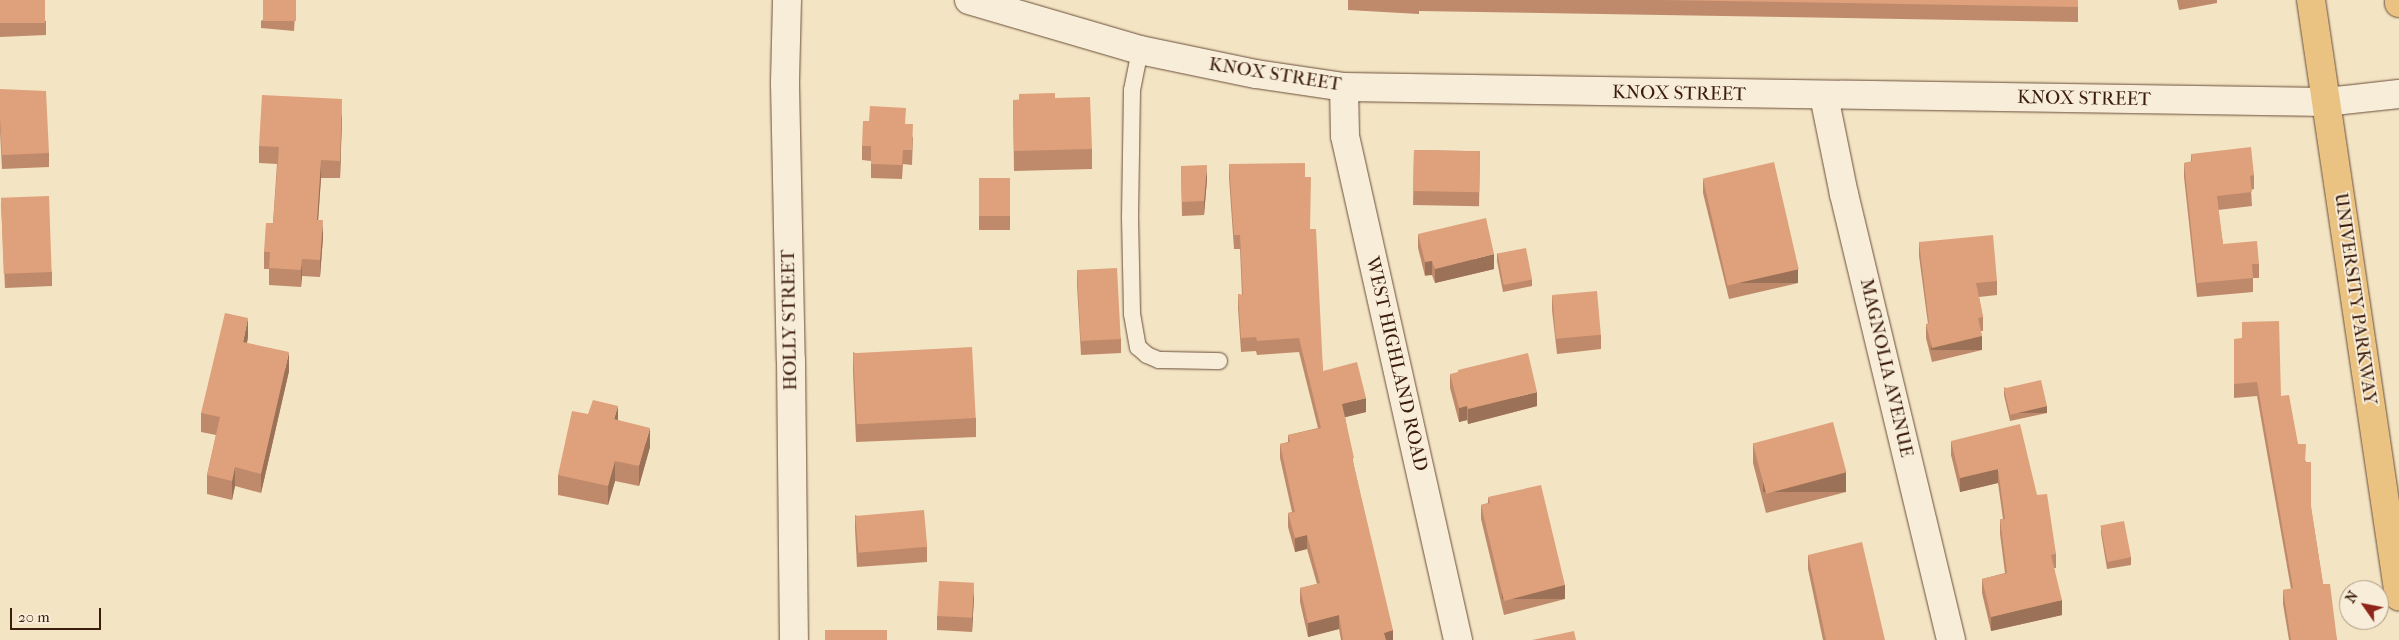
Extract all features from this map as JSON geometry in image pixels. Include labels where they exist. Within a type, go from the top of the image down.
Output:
[{"type":"highway","name":"UNIVERSITY PARKWAY","points":[[2310,0],[2399,597]]},
{"type":"street","name":"HOLLY STREET","points":[[787,0],[785,84],[794,640]]},
{"type":"street","name":"KNOX STREET","points":[[969,0],[1140,50],[1256,74],[1344,87],[1824,96],[2326,102],[2399,94]]},
{"type":"street","name":"WEST HIGHLAND ROAD","points":[[1344,87],[1345,136],[1458,640]]},
{"type":"street","name":"MAGNOLIA AVENUE","points":[[1824,96],[1844,194],[1951,640]]},
{"type":"lane","points":[[1140,50],[1132,90],[1130,217],[1132,314],[1138,347],[1147,355],[1160,360],[1219,361]]},
{"type":"building","points":[[0,0],[45,0],[45,23],[0,23]]},
{"type":"building","points":[[263,0],[296,0],[296,21],[263,21]]},
{"type":"building","points":[[1661,0],[2078,0],[2078,7]]},
{"type":"building","points":[[0,89],[46,91],[49,153],[2,155]]},
{"type":"building","points":[[1055,93],[1055,98],[1090,97],[1092,149],[1014,151],[1013,100],[1019,100],[1019,94]]},
{"type":"building","points":[[262,95],[342,99],[340,161],[321,160],[317,220],[323,220],[320,260],[302,259],[301,270],[269,268],[270,252],[264,252],[266,223],[273,223],[279,147],[259,146]]},
{"type":"building","points":[[870,106],[906,108],[905,124],[913,124],[912,150],[903,150],[902,165],[871,164],[871,146],[862,146],[863,121],[869,121]]},
{"type":"building","points":[[2251,147],[2254,175],[2250,176],[2252,192],[2217,196],[2223,244],[2257,241],[2259,264],[2252,264],[2253,278],[2197,283],[2184,163],[2192,161],[2191,154]]},
{"type":"building","points":[[1414,150],[1480,151],[1479,192],[1413,191]]},
{"type":"building","points":[[1774,162],[1799,269],[1728,286],[1703,178]]},
{"type":"building","points":[[1305,163],[1305,177],[1311,177],[1310,229],[1316,229],[1323,371],[1357,362],[1366,398],[1342,404],[1354,458],[1352,458],[1393,630],[1384,633],[1386,640],[1343,640],[1339,615],[1308,623],[1300,588],[1320,583],[1307,535],[1295,538],[1288,513],[1295,512],[1280,444],[1290,442],[1288,435],[1321,428],[1299,338],[1257,341],[1256,337],[1241,338],[1238,294],[1243,295],[1240,235],[1234,235],[1229,164]]},
{"type":"building","points":[[1207,165],[1204,201],[1182,202],[1181,166]]},
{"type":"building","points":[[979,178],[1010,178],[1010,216],[979,216]]},
{"type":"building","points":[[49,196],[52,272],[4,274],[1,198]]},
{"type":"building","points":[[1486,218],[1494,254],[1435,269],[1432,261],[1425,262],[1418,234]]},
{"type":"building","points":[[1993,235],[1997,281],[1976,283],[1983,317],[1978,318],[1982,336],[1932,348],[1926,324],[1929,323],[1919,242]]},
{"type":"building","points":[[1526,248],[1532,279],[1504,285],[1498,254]]},
{"type":"building","points":[[1117,268],[1121,339],[1081,341],[1077,270]]},
{"type":"building","points":[[1597,291],[1601,335],[1556,339],[1552,295]]},
{"type":"building","points":[[225,313],[248,318],[243,342],[289,352],[261,474],[235,467],[232,481],[207,475],[220,417],[201,413]]},
{"type":"building","points":[[2279,321],[2281,396],[2289,395],[2298,444],[2306,444],[2305,462],[2311,462],[2311,506],[2323,584],[2330,584],[2337,640],[2291,640],[2283,590],[2293,588],[2257,382],[2234,384],[2234,339],[2242,338],[2242,322]]},
{"type":"building","points":[[972,347],[976,418],[857,424],[853,353]]},
{"type":"building","points":[[1528,353],[1537,392],[1468,409],[1467,406],[1459,408],[1450,374],[1458,372],[1458,370]]},
{"type":"building","points":[[2041,380],[2047,406],[2010,415],[2004,389]]},
{"type":"building","points":[[593,400],[618,406],[614,419],[650,428],[639,466],[615,461],[608,486],[558,475],[572,411],[588,414]]},
{"type":"building","points":[[1833,422],[1846,472],[1766,494],[1753,443]]},
{"type":"building","points":[[2020,424],[2037,495],[2047,494],[2056,554],[2051,555],[2062,600],[1991,617],[1982,579],[2007,573],[2000,519],[2005,519],[1998,469],[1960,478],[1951,441]]},
{"type":"building","points":[[1541,485],[1565,585],[1504,601],[1481,505],[1490,503],[1488,497]]},
{"type":"building","points":[[924,510],[927,547],[858,553],[855,516]]},
{"type":"building","points":[[2124,521],[2131,557],[2108,562],[2100,526]]},
{"type":"building","points":[[1862,542],[1885,640],[1826,640],[1808,555]]},
{"type":"building","points":[[939,581],[974,583],[972,618],[937,616]]},
{"type":"building","points":[[825,630],[887,630],[887,640],[825,640]]},
{"type":"building","points":[[1574,631],[1576,640],[1532,640]]}]
